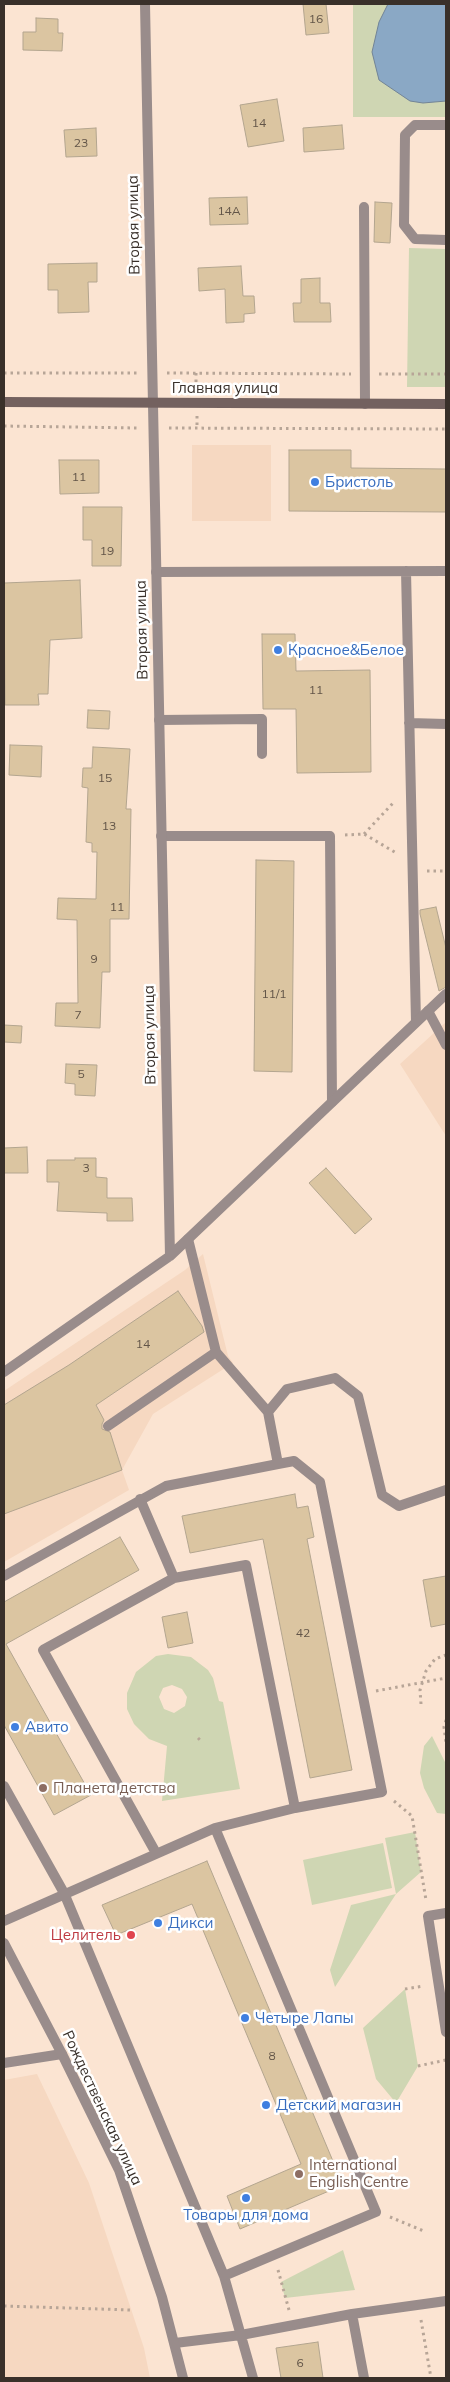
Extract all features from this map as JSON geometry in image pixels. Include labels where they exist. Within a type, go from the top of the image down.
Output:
[{"type":"street","name":"Вторая улица","points":[[145,4],[170,1256]]},
{"type":"street","points":[[446,125],[415,125],[405,135],[404,226],[415,239],[446,240]]},
{"type":"street","points":[[364,207],[364,374],[366,404]]},
{"type":"street","name":"Главная улица","points":[[4,402],[446,404]]},
{"type":"street","points":[[406,571],[416,1022]]},
{"type":"street","points":[[156,572],[446,571]]},
{"type":"street","points":[[159,720],[262,719],[262,754]]},
{"type":"street","points":[[409,723],[446,724]]},
{"type":"street","points":[[161,836],[330,836],[332,1102]]},
{"type":"street","points":[[4,1372],[170,1256],[446,994]]},
{"type":"street","points":[[428,1011],[446,1045]]},
{"type":"street","points":[[188,1239],[216,1352],[268,1412],[278,1464]]},
{"type":"street","points":[[108,1426],[216,1352]]},
{"type":"street","points":[[268,1412],[287,1389],[336,1378],[358,1396],[382,1495],[399,1506],[446,1490]]},
{"type":"street","points":[[4,1576],[166,1486],[294,1461],[320,1482],[382,1792],[296,1808],[215,1828],[4,1921]]},
{"type":"street","points":[[140,1499],[174,1578]]},
{"type":"street","points":[[156,1853],[43,1650],[174,1578],[246,1564],[296,1808]]},
{"type":"street","points":[[4,1786],[64,1893],[224,2276],[253,2378]]},
{"type":"street","points":[[215,1828],[376,2212],[224,2276]]},
{"type":"street","points":[[446,1913],[428,1916],[446,2032]]},
{"type":"street","name":"Рождественская улица","points":[[4,1943],[62,2054],[118,2170],[162,2297],[176,2343],[183,2378]]},
{"type":"street","points":[[4,2063],[62,2054]]},
{"type":"street","points":[[176,2343],[241,2335],[352,2314],[446,2301]]},
{"type":"street","points":[[352,2314],[364,2378]]},
{"type":"path","points":[[4,372],[446,374]]},
{"type":"path","points":[[4,426],[446,429]]},
{"type":"path","points":[[364,834],[410,784]]},
{"type":"path","points":[[330,836],[364,834],[425,871],[446,871]]},
{"type":"path","points":[[422,1704],[422,1682],[431,1662],[439,1656],[446,1655]]},
{"type":"path","points":[[362,1694],[446,1678]]},
{"type":"path","points":[[446,1720],[444,1727],[446,1743]]},
{"type":"path","points":[[382,1792],[412,1816],[428,1916]]},
{"type":"path","points":[[418,2066],[446,2060]]},
{"type":"path","points":[[376,2212],[426,2232]]},
{"type":"path","points":[[273,2255],[294,2325]]},
{"type":"path","points":[[418,2305],[431,2378]]},
{"type":"path","points":[[4,2306],[131,2310]]},
{"type":"shaded area","points":[[192,445],[271,445],[271,521],[192,521]]},
{"type":"shaded area","points":[[446,1022],[446,1136],[400,1064]]},
{"type":"shaded area","points":[[203,1254],[228,1356],[233,1363],[153,1414],[122,1470],[129,1490],[4,1562],[4,1391],[185,1270]]},
{"type":"shaded area","points":[[37,2074],[89,2183],[144,2348],[150,2378],[4,2378],[4,2080]]},
{"type":"green space","points":[[353,4],[446,4],[446,117],[353,117]]},
{"type":"green space","points":[[409,248],[446,249],[446,387],[407,387]]},
{"type":"green space","points":[[168,1654],[191,1657],[208,1670],[213,1678],[219,1701],[223,1702],[240,1789],[162,1801],[167,1746],[149,1739],[134,1724],[127,1709],[127,1693],[136,1672],[156,1656]],"holes":[[[172,1685],[182,1689],[187,1697],[185,1706],[174,1713],[164,1709],[159,1697],[163,1688]]]},
{"type":"green space","points":[[432,1736],[446,1764],[446,1814],[437,1813],[424,1788],[420,1773],[424,1746]]},
{"type":"green space","points":[[415,1832],[421,1872],[396,1894],[385,1838]]},
{"type":"green space","points":[[383,1843],[392,1888],[312,1905],[303,1860]]},
{"type":"green space","points":[[396,1894],[335,1987],[330,1970],[351,1905]]},
{"type":"green space","points":[[405,1989],[418,2066],[396,2103],[376,2079],[363,2028]]},
{"type":"green space","points":[[343,2250],[355,2290],[285,2298],[281,2282]]},
{"type":"water","points":[[388,4],[446,4],[446,101],[423,103],[410,101],[379,80],[372,52],[379,22]]},
{"type":"building","points":[[303,4],[326,4],[329,33],[306,35]]},
{"type":"building","points":[[36,18],[58,19],[58,33],[63,33],[62,51],[23,50],[23,32],[36,32]]},
{"type":"building","points":[[277,99],[284,141],[248,147],[240,105]]},
{"type":"building","points":[[342,125],[344,149],[304,152],[303,128]]},
{"type":"building","points":[[96,128],[97,156],[66,157],[64,130]]},
{"type":"building","points":[[247,197],[248,224],[210,225],[209,198]]},
{"type":"building","points":[[375,202],[392,203],[390,243],[374,242]]},
{"type":"building","points":[[97,263],[97,282],[88,282],[89,312],[58,313],[58,290],[48,290],[48,264]]},
{"type":"building","points":[[241,266],[243,296],[254,296],[255,313],[244,314],[244,322],[226,323],[225,289],[199,291],[198,268]]},
{"type":"building","points":[[320,278],[320,303],[330,303],[331,322],[294,322],[293,303],[301,303],[301,279]]},
{"type":"building","points":[[289,450],[351,450],[351,468],[446,469],[446,512],[289,511]]},
{"type":"building","points":[[59,460],[99,460],[99,493],[60,494]]},
{"type":"building","points":[[83,507],[122,507],[121,566],[92,566],[92,540],[83,540]]},
{"type":"building","points":[[80,580],[82,638],[50,640],[48,694],[38,694],[39,705],[5,705],[4,583]]},
{"type":"building","points":[[262,634],[295,634],[296,671],[370,670],[371,772],[297,773],[296,709],[263,709]]},
{"type":"building","points":[[88,710],[110,711],[109,729],[87,728]]},
{"type":"building","points":[[10,745],[42,746],[41,777],[9,775]]},
{"type":"building","points":[[93,747],[130,749],[126,809],[131,809],[129,919],[110,919],[110,972],[102,972],[100,1028],[55,1026],[56,1003],[78,1003],[77,920],[57,919],[58,898],[96,899],[97,852],[92,852],[92,843],[86,842],[88,788],[82,787],[83,768],[92,768]]},
{"type":"building","points":[[256,860],[294,861],[292,1072],[254,1071]]},
{"type":"building","points":[[436,907],[446,948],[446,987],[439,991],[420,914],[420,910]]},
{"type":"building","points":[[4,1025],[22,1026],[21,1043],[4,1042]]},
{"type":"building","points":[[66,1064],[97,1065],[95,1096],[75,1095],[75,1084],[65,1083]]},
{"type":"building","points":[[27,1147],[28,1173],[4,1173],[4,1148]]},
{"type":"building","points":[[75,1158],[96,1158],[96,1177],[107,1178],[107,1198],[132,1198],[133,1221],[107,1221],[107,1213],[57,1211],[59,1182],[47,1182],[47,1160],[75,1160]]},
{"type":"building","points":[[326,1168],[372,1219],[355,1234],[309,1183]]},
{"type":"building","points":[[178,1291],[202,1326],[204,1332],[96,1405],[104,1420],[102,1429],[110,1432],[122,1470],[4,1514],[4,1405],[69,1365]]},
{"type":"building","points":[[295,1494],[297,1508],[308,1506],[314,1537],[307,1539],[352,1770],[310,1778],[263,1539],[190,1553],[182,1516]]},
{"type":"building","points":[[120,1537],[139,1570],[6,1644],[91,1795],[54,1815],[4,1725],[4,1602]]},
{"type":"building","points":[[446,1576],[446,1624],[431,1627],[423,1580]]},
{"type":"building","points":[[187,1612],[193,1643],[168,1648],[162,1617]]},
{"type":"building","points":[[207,1861],[343,2185],[240,2229],[227,2196],[301,2164],[192,1904],[116,1935],[102,1905]]},
{"type":"building","points":[[318,2342],[323,2378],[281,2378],[276,2348]]},
{"type":"place","name":"Бристоль","points":[[315,482]]},
{"type":"place","name":"Красное&Белое","points":[[278,650]]},
{"type":"place","name":"Авито","points":[[15,1727]]},
{"type":"place","name":"Планета детства","points":[[43,1788]]},
{"type":"place","name":"Дикси","points":[[158,1923]]},
{"type":"place","name":"Целитель","points":[[131,1935]]},
{"type":"place","name":"Четыре Лапы","points":[[245,2018]]},
{"type":"place","name":"Детский магазин","points":[[266,2105]]},
{"type":"place","name":"International English Centre","points":[[299,2174]]},
{"type":"place","name":"Товары для дома","points":[[246,2198]]}]
